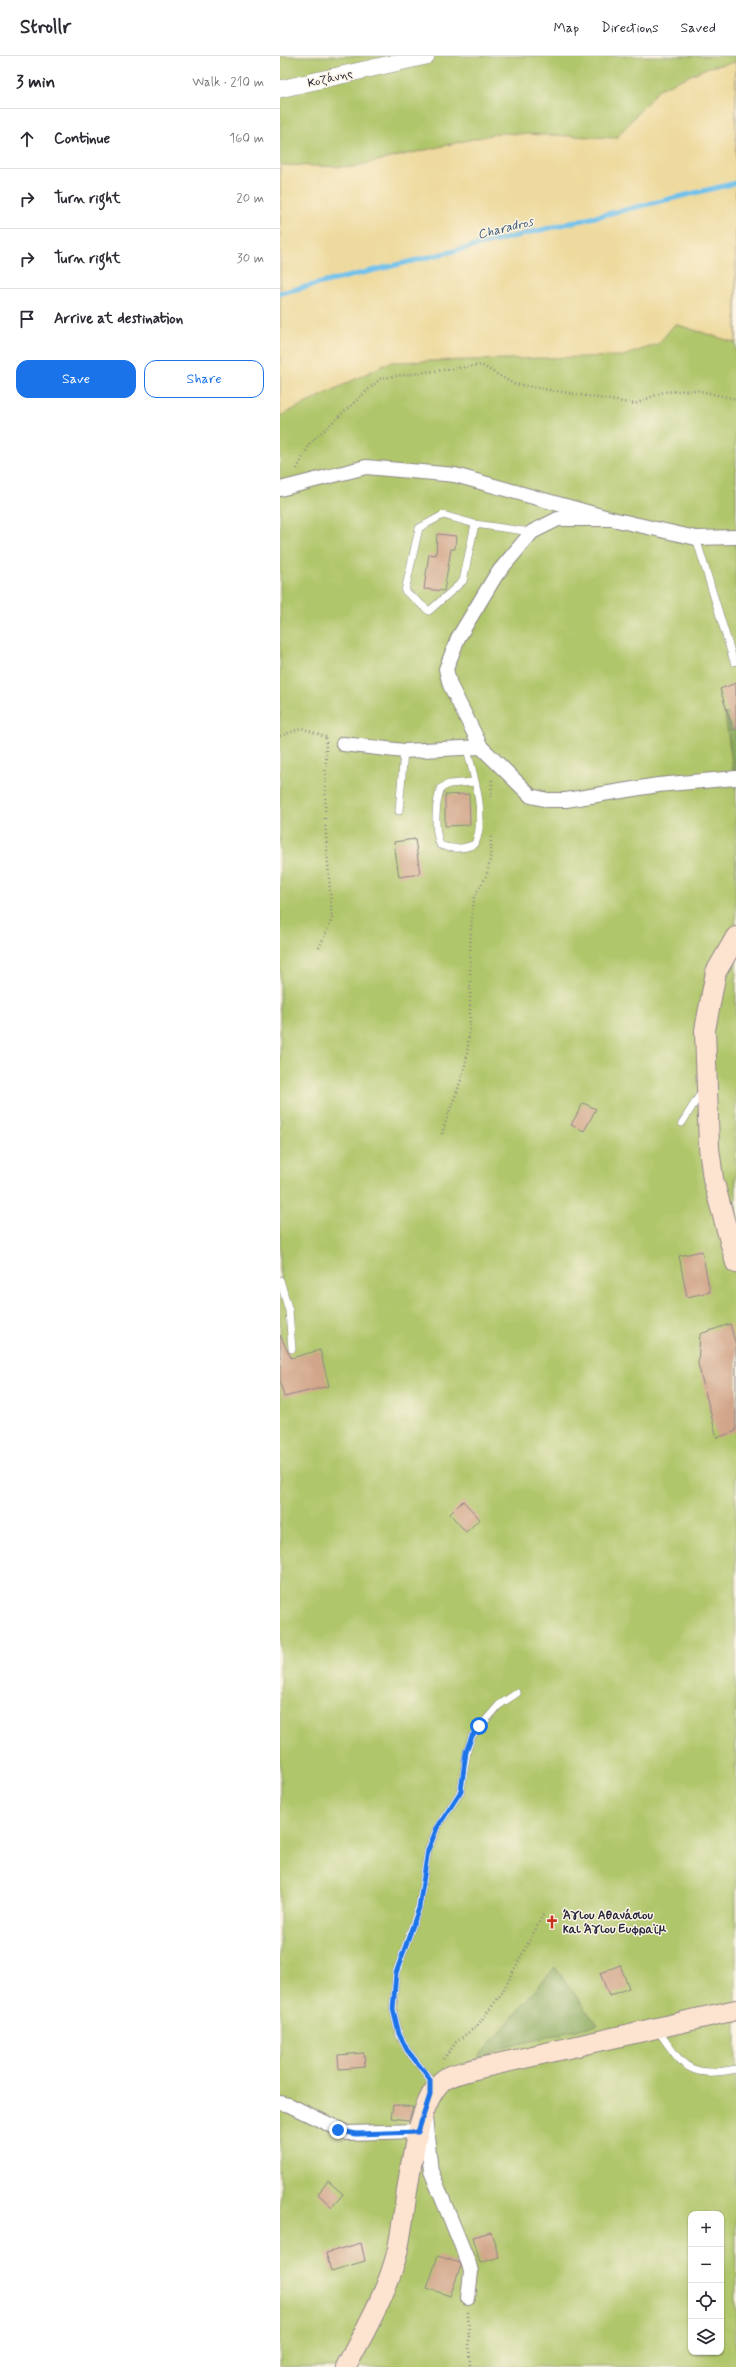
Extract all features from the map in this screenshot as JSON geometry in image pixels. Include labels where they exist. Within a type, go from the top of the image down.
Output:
[{"type":"main road","points":[[736,937],[716,972],[705,1030],[706,1085],[713,1179],[736,1263]]},
{"type":"main road","points":[[346,2367],[383,2292],[395,2260],[426,2105],[441,2082],[471,2070],[736,2010]]},
{"type":"street","name":"Κοζάνης","points":[[280,89],[426,56]]},
{"type":"street","points":[[285,488],[366,467],[455,475],[612,519],[696,538],[736,537]]},
{"type":"street","points":[[612,519],[558,519],[532,532],[483,594],[458,638],[446,669],[450,686],[481,747],[531,796],[548,800],[566,800],[658,785],[736,778]]},
{"type":"street","points":[[343,744],[404,751],[467,749],[481,747]]},
{"type":"street","points":[[280,2103],[289,2105],[347,2133],[426,2105],[430,2172],[469,2264],[471,2272],[468,2298]]},
{"type":"lane","points":[[475,524],[463,581],[429,611],[405,591],[419,528],[443,515],[475,524],[532,532]]},
{"type":"lane","points":[[696,538],[734,662]]},
{"type":"lane","points":[[467,749],[479,802],[479,836],[475,844],[467,848],[449,848],[440,845],[436,836],[438,796],[441,788],[449,784],[474,782]]},
{"type":"lane","points":[[399,811],[404,751]]},
{"type":"lane","points":[[682,1123],[706,1085]]},
{"type":"lane","points":[[280,1280],[289,1311],[292,1349]]},
{"type":"lane","points":[[426,2105],[407,2050],[399,2034],[393,2009],[396,1973],[419,1908],[428,1850],[437,1828],[461,1791],[466,1752],[472,1736],[499,1705],[517,1693]]},
{"type":"lane","points":[[657,2029],[680,2061],[691,2069],[712,2074],[736,2069]]},
{"type":"path","points":[[285,488],[310,443],[381,378],[481,365],[514,384],[635,404],[663,392],[696,390],[736,399]]},
{"type":"path","points":[[280,736],[302,728],[343,744]]},
{"type":"path","points":[[319,948],[332,919],[325,821],[326,737]]},
{"type":"path","points":[[491,803],[492,758]]},
{"type":"path","points":[[442,1134],[447,1115],[461,1082],[467,1053],[471,930],[474,898],[486,877],[491,856],[491,826]]},
{"type":"path","points":[[426,2105],[456,2042],[477,2026],[502,1993],[544,1913]]},
{"type":"path","points":[[468,2298],[470,2367]]},
{"type":"green space","points":[[280,56],[736,56],[736,2367],[280,2367]]},
{"type":"green space","points":[[736,710],[736,789],[725,714]]},
{"type":"green space","points":[[555,1967],[597,2025],[502,2048],[471,2066]]},
{"type":"sand","points":[[736,62],[736,343],[675,324],[658,344],[623,356],[390,362],[280,416],[280,165],[352,167],[499,133],[616,138],[659,89],[709,67]]},
{"type":"building","points":[[437,534],[456,536],[455,549],[451,549],[444,591],[424,589],[429,554],[436,555]]},
{"type":"building","points":[[736,683],[736,729],[733,730],[720,689]]},
{"type":"building","points":[[469,794],[470,825],[445,826],[445,795]]},
{"type":"building","points":[[415,839],[420,874],[399,877],[394,842]]},
{"type":"building","points":[[583,1103],[596,1109],[584,1131],[571,1125]]},
{"type":"building","points":[[702,1251],[710,1292],[687,1297],[679,1256]]},
{"type":"building","points":[[730,1324],[736,1345],[736,1431],[717,1438],[698,1364],[700,1334]]},
{"type":"building","points":[[280,1335],[291,1358],[320,1350],[329,1386],[284,1397],[280,1381]]},
{"type":"building","points":[[463,1501],[480,1519],[466,1532],[450,1514]]},
{"type":"building","points":[[620,1965],[629,1988],[609,1996],[600,1973]]},
{"type":"building","points":[[364,2053],[365,2067],[339,2069],[338,2055]]},
{"type":"building","points":[[393,2105],[413,2107],[409,2120],[391,2118]]},
{"type":"building","points":[[328,2181],[343,2194],[332,2207],[318,2194]]},
{"type":"building","points":[[491,2232],[499,2257],[480,2263],[473,2237]]},
{"type":"building","points":[[361,2243],[365,2261],[331,2271],[326,2253]]},
{"type":"building","points":[[438,2256],[460,2263],[461,2266],[450,2296],[427,2288]]},
{"type":"waterway","name":"Charadros","points":[[280,293],[736,183]]},
{"type":"place","name":"Άγιου Αθανάσιου και Άγιου Ευφραϊμ","points":[[552,1922]]},
{"type":"route","points":[[338,2130],[356,2134],[418,2132],[430,2095],[430,2079],[407,2050],[399,2034],[393,2009],[396,1973],[414,1926],[419,1908],[424,1864],[428,1850],[437,1828],[461,1791],[466,1752],[472,1736],[479,1726]]}]
